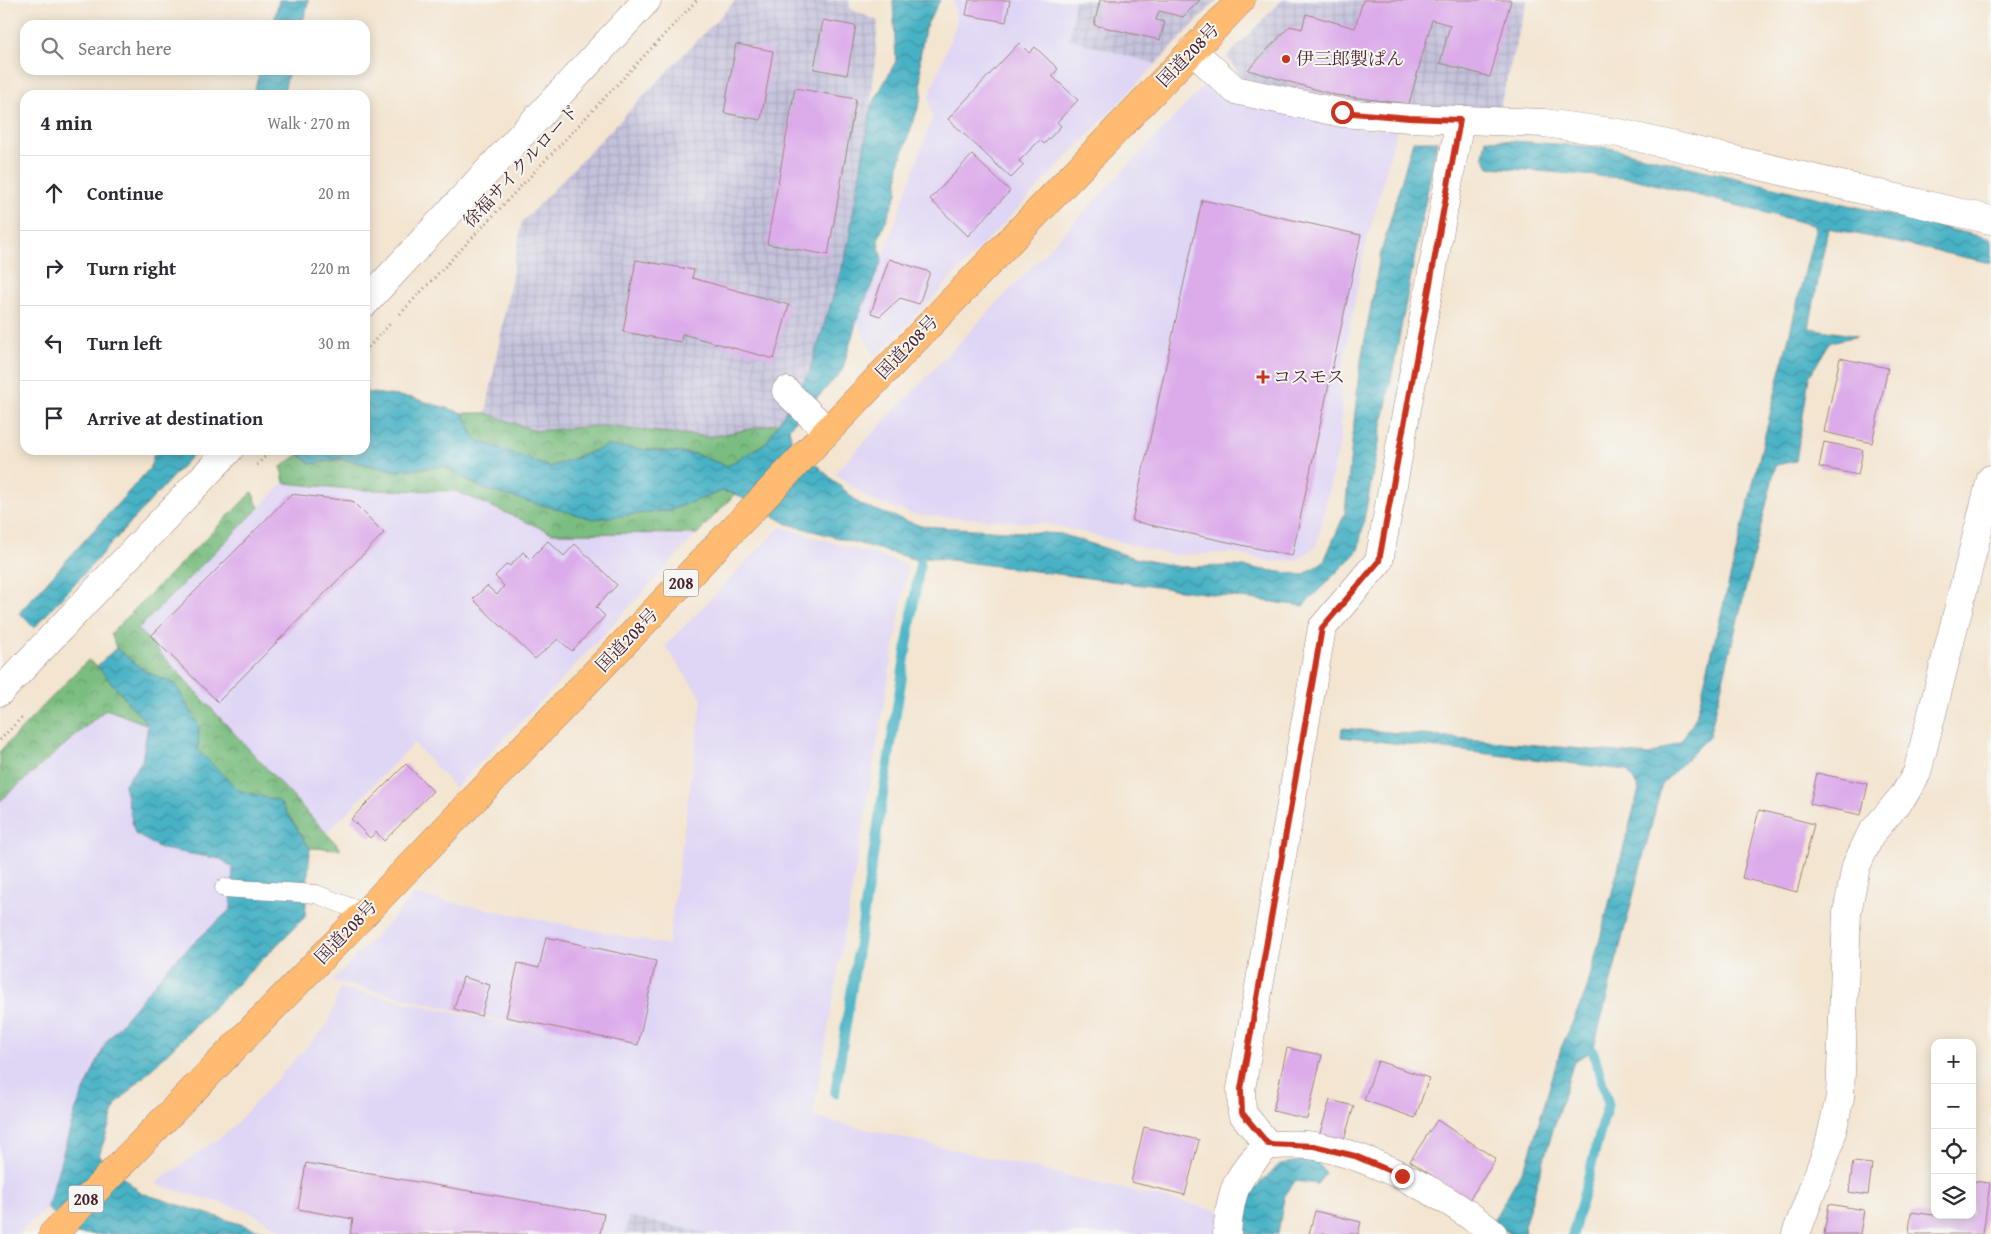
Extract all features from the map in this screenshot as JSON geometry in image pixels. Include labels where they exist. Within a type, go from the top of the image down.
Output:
[{"type":"highway","name":"国道208号","points":[[53,1234],[365,913],[820,424],[1241,0]]},
{"type":"street","points":[[370,297],[648,0]]},
{"type":"street","points":[[1192,50],[1235,90],[1342,112],[1409,118],[1544,123],[1619,133],[1991,220]]},
{"type":"street","points":[[1268,1144],[1242,1113],[1241,1089],[1322,628],[1379,561],[1460,120]]},
{"type":"street","points":[[786,392],[820,424]]},
{"type":"street","points":[[0,692],[224,455]]},
{"type":"street","points":[[1796,1234],[1829,1144],[1840,1096],[1847,913],[1856,866],[1871,834],[1904,796],[1917,773],[1991,479]]},
{"type":"street","points":[[1227,1234],[1228,1210],[1236,1181],[1250,1162],[1268,1144],[1314,1146],[1355,1156],[1402,1176],[1475,1218],[1492,1234]]},
{"type":"lane","points":[[224,888],[316,894],[365,913]]},
{"type":"path","name":"徐福サイクルロード","points":[[399,315],[697,0]]},
{"type":"path","points":[[370,346],[392,322]]},
{"type":"shaded area","points":[[736,0],[849,0],[850,9],[878,21],[871,107],[846,255],[809,373],[780,423],[710,437],[600,426],[535,431],[486,413],[522,222]]},
{"type":"shaded area","points":[[953,0],[1075,0],[1069,39],[1156,64],[875,358],[857,321],[882,260],[932,118],[929,96],[957,22]]},
{"type":"shaded area","points":[[1075,0],[1217,0],[1156,64],[1069,39]]},
{"type":"shaded area","points":[[1282,0],[1527,0],[1499,110],[1376,108],[1244,81],[1227,57]]},
{"type":"shaded area","points":[[1206,84],[1229,97],[1363,129],[1397,129],[1364,253],[1341,374],[1341,437],[1316,546],[1297,560],[1274,562],[1236,553],[1171,555],[1050,524],[916,515],[871,500],[835,473]]},
{"type":"shaded area","points":[[284,483],[361,490],[456,491],[552,533],[697,534],[555,687],[455,788],[414,743],[327,833],[138,629]]},
{"type":"shaded area","points":[[780,527],[908,565],[813,1117],[1223,1212],[1221,1234],[710,1234],[628,1216],[626,1234],[288,1234],[248,1211],[155,1184],[229,1131],[328,1024],[340,988],[606,1045],[332,981],[415,895],[668,945],[702,699],[665,646]]},
{"type":"shaded area","points":[[106,709],[148,725],[142,761],[124,785],[162,849],[221,859],[233,868],[231,909],[170,966],[106,1042],[76,1109],[47,1208],[17,1234],[0,1234],[0,801]]},
{"type":"shaded area","points":[[628,1216],[710,1234],[626,1234]]},
{"type":"green space","points":[[463,413],[486,413],[535,431],[600,426],[710,437],[780,423],[767,443],[727,466],[695,454],[607,446],[550,467],[476,440]]},
{"type":"green space","points":[[298,455],[311,464],[341,459],[398,471],[443,466],[486,490],[670,510],[722,491],[735,494],[697,534],[552,533],[456,491],[361,490],[284,483],[281,467]]},
{"type":"green space","points":[[252,492],[259,508],[138,629],[341,849],[310,848],[279,801],[238,790],[198,750],[199,726],[175,684],[146,672],[116,648],[111,633]]},
{"type":"green space","points":[[88,660],[97,666],[148,725],[106,709],[0,801],[0,751]]},
{"type":"water","points":[[279,0],[309,0],[303,20],[274,20]]},
{"type":"water","points":[[893,0],[940,0],[925,28],[920,57],[922,96],[899,164],[897,194],[878,240],[882,260],[857,320],[842,371],[789,428],[792,443],[861,505],[921,526],[1061,534],[1135,558],[1180,567],[1236,566],[1303,575],[1324,561],[1345,513],[1359,372],[1380,256],[1413,141],[1437,141],[1358,551],[1303,606],[927,557],[920,564],[914,559],[788,524],[735,494],[722,491],[670,510],[593,519],[486,490],[443,466],[398,471],[341,459],[311,464],[300,455],[370,455],[370,393],[413,398],[463,413],[476,440],[550,467],[607,446],[695,454],[727,466],[766,443],[809,373],[846,255],[871,107],[896,61]]},
{"type":"water","points":[[259,75],[288,75],[284,90],[254,90]]},
{"type":"water","points":[[1486,139],[1610,148],[1991,239],[1991,263],[1828,228],[1809,328],[1858,336],[1830,342],[1809,377],[1796,461],[1776,465],[1709,737],[1662,784],[1593,1051],[1574,1061],[1524,1226],[1525,1234],[1510,1234],[1493,1221],[1528,1160],[1561,1048],[1586,992],[1639,789],[1627,770],[1341,737],[1342,728],[1650,755],[1681,741],[1696,717],[1816,226],[1634,179],[1489,167],[1483,156]]},
{"type":"water","points":[[154,455],[192,455],[34,628],[19,613],[150,468]]},
{"type":"water","points":[[116,648],[146,672],[175,684],[199,726],[198,750],[238,790],[279,801],[310,848],[305,917],[116,1104],[99,1156],[141,1193],[272,1234],[75,1234],[47,1208],[76,1109],[106,1042],[170,965],[231,909],[233,868],[221,859],[162,849],[135,834],[124,785],[142,761],[148,725],[97,666]]},
{"type":"water","points":[[1314,1159],[1326,1173],[1317,1184],[1295,1181],[1284,1197],[1278,1234],[1242,1234],[1251,1192],[1280,1164]]},
{"type":"building","points":[[969,0],[1010,0],[1006,22],[966,15]]},
{"type":"building","points":[[1100,0],[1200,0],[1183,17],[1159,11],[1156,20],[1165,22],[1160,40],[1094,25]]},
{"type":"building","points":[[1363,0],[1511,0],[1490,77],[1440,63],[1450,25],[1432,20],[1409,104],[1335,95],[1248,70],[1290,26],[1302,29],[1306,14],[1355,28]]},
{"type":"building","points":[[823,20],[856,26],[847,75],[814,69]]},
{"type":"building","points":[[1019,43],[1029,53],[1035,47],[1058,69],[1052,76],[1078,100],[1057,122],[1061,126],[1044,144],[1040,140],[1019,161],[1024,165],[1011,178],[948,119]]},
{"type":"building","points":[[736,44],[773,51],[761,120],[724,113]]},
{"type":"building","points":[[795,88],[856,99],[828,255],[767,244]]},
{"type":"building","points":[[972,155],[1010,191],[968,236],[930,199]]},
{"type":"building","points":[[1202,200],[1361,235],[1292,556],[1132,521]]},
{"type":"building","points":[[889,259],[930,272],[919,304],[900,298],[880,316],[871,313]]},
{"type":"building","points":[[636,260],[694,270],[692,278],[789,305],[774,359],[682,334],[681,342],[623,332]]},
{"type":"building","points":[[1840,358],[1888,368],[1872,443],[1824,432]]},
{"type":"building","points":[[1824,442],[1863,450],[1858,475],[1819,467]]},
{"type":"building","points":[[291,494],[352,501],[384,533],[218,702],[151,636]]},
{"type":"building","points":[[548,541],[564,556],[575,544],[617,585],[596,607],[605,616],[572,651],[558,639],[535,659],[473,599],[487,586],[497,595],[504,586],[495,576],[507,564],[510,566],[523,552],[530,559]]},
{"type":"building","points":[[406,764],[433,791],[384,841],[376,832],[370,838],[351,819]]},
{"type":"building","points":[[1817,773],[1868,784],[1861,815],[1810,804]]},
{"type":"building","points":[[1759,810],[1814,824],[1797,892],[1742,878]]},
{"type":"building","points":[[546,937],[656,961],[638,1045],[506,1017],[518,963],[539,968]]},
{"type":"building","points":[[463,977],[490,985],[481,1016],[454,1009]]},
{"type":"building","points":[[1287,1048],[1322,1055],[1307,1119],[1273,1111]]},
{"type":"building","points":[[1378,1061],[1429,1078],[1415,1118],[1364,1100]]},
{"type":"building","points":[[1330,1100],[1354,1106],[1343,1143],[1319,1136]]},
{"type":"building","points":[[1437,1120],[1496,1159],[1469,1200],[1410,1161]]},
{"type":"building","points":[[1144,1127],[1199,1140],[1185,1195],[1131,1182]]},
{"type":"building","points":[[1853,1162],[1872,1164],[1868,1195],[1849,1192]]},
{"type":"building","points":[[306,1163],[604,1214],[600,1234],[350,1234],[353,1219],[298,1209]]},
{"type":"building","points":[[1976,1181],[1990,1183],[1983,1234],[1909,1234],[1911,1212],[1931,1215],[1931,1219],[1976,1219]]},
{"type":"building","points":[[1829,1204],[1864,1210],[1860,1234],[1824,1234]]},
{"type":"building","points":[[1315,1211],[1361,1222],[1358,1234],[1309,1234]]},
{"type":"waterway","points":[[835,1093],[920,564]]},
{"type":"waterway","points":[[1573,1234],[1608,1103],[1593,1051]]},
{"type":"place","name":"伊三郎製ぱん","points":[[1286,59]]},
{"type":"place","name":"コスモス","points":[[1263,377]]},
{"type":"route","points":[[1342,112],[1460,120],[1379,561],[1322,628],[1241,1089],[1242,1113],[1268,1144],[1314,1146],[1355,1156],[1402,1176]]}]
